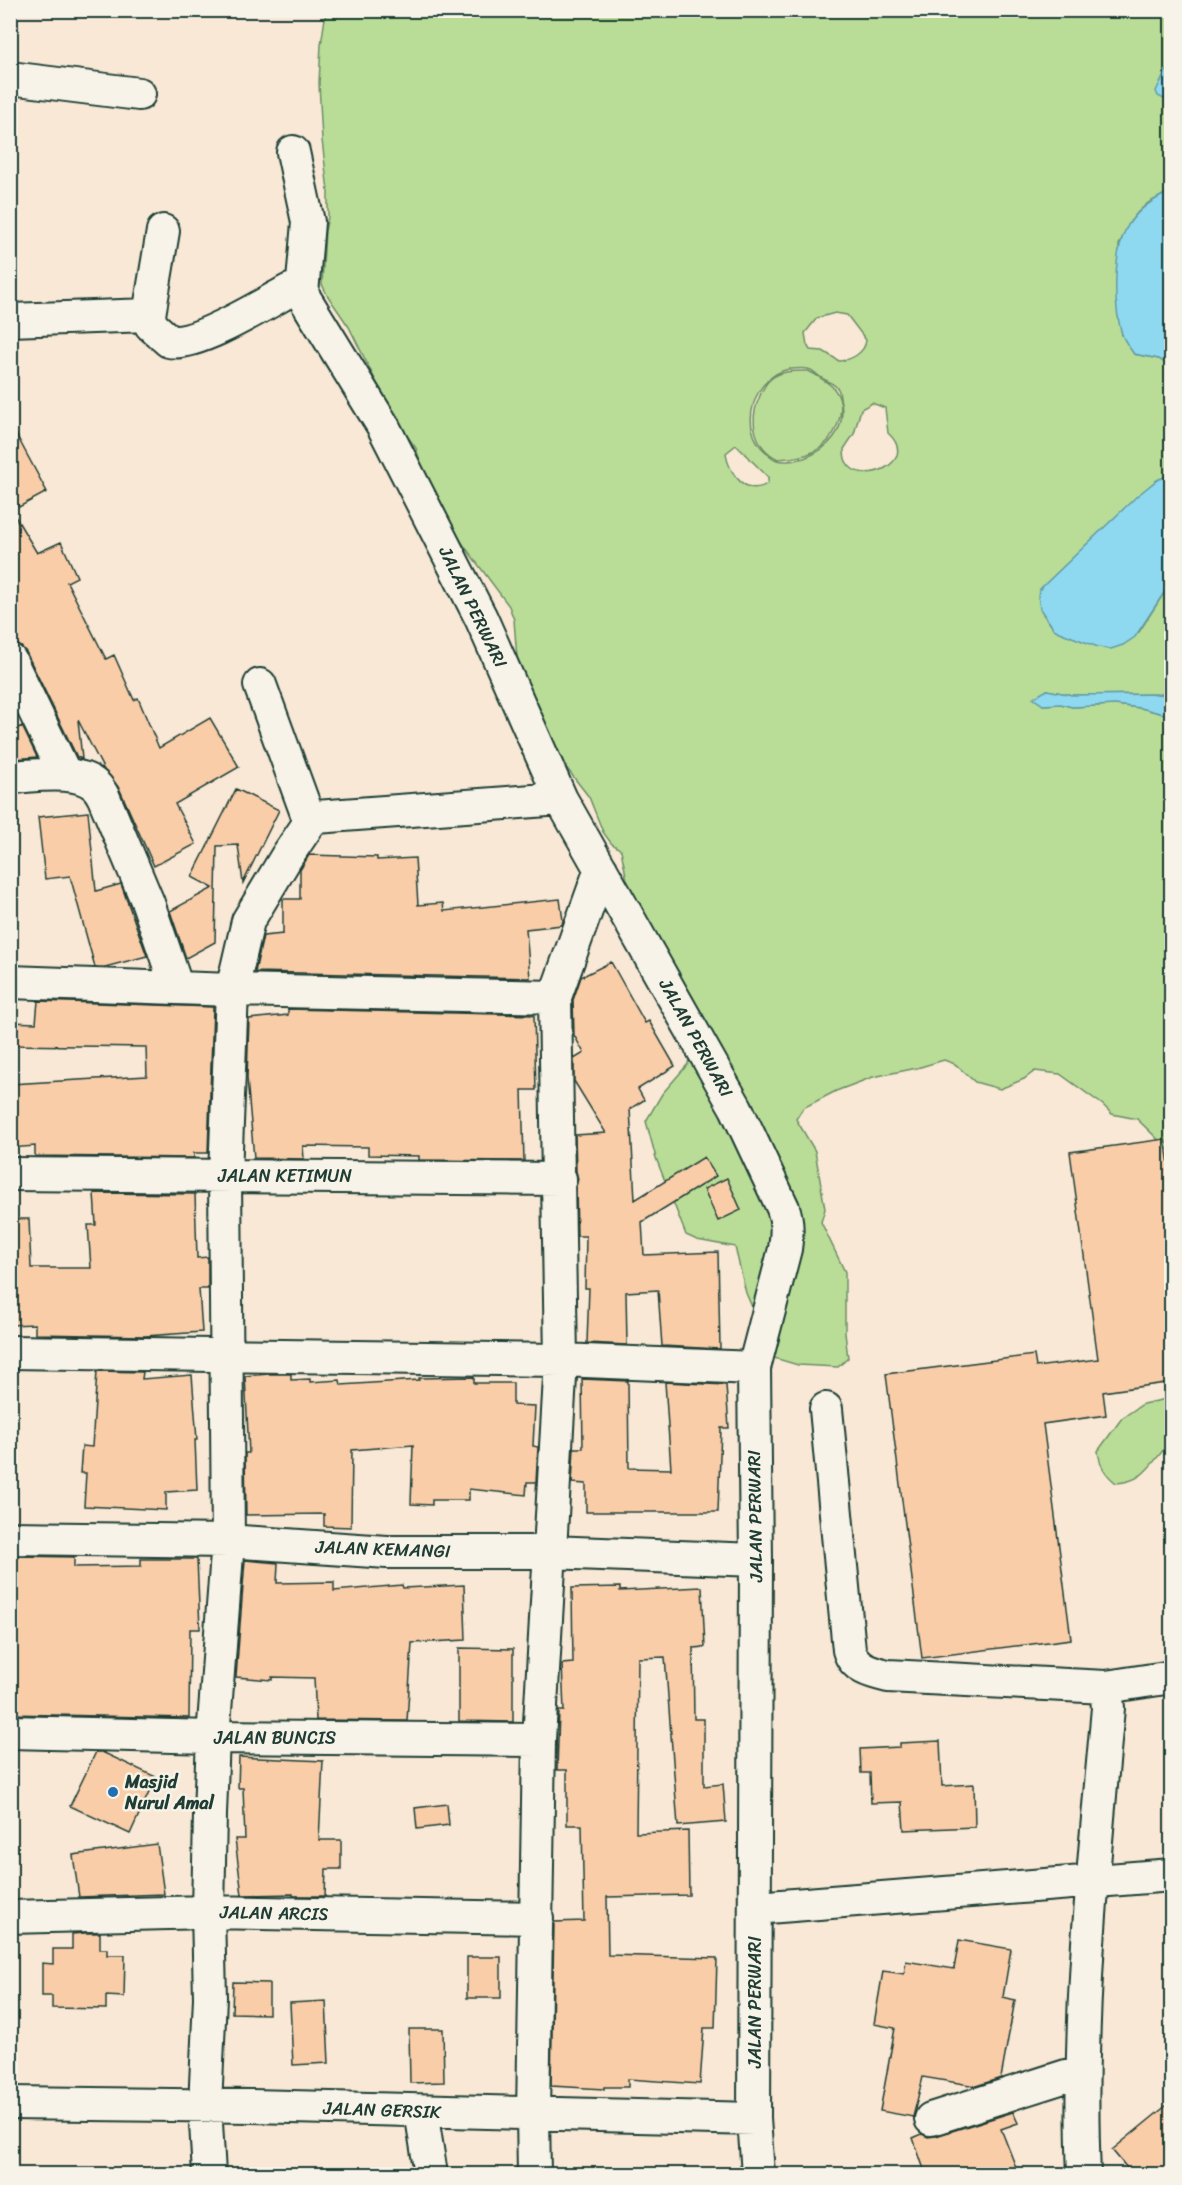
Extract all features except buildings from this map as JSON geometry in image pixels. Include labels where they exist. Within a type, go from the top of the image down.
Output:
[{"type":"street","points":[[10,78],[139,94]]},
{"type":"street","points":[[164,231],[149,315],[151,325],[169,341],[181,341],[198,336],[242,317],[290,290],[296,290],[302,294],[308,222],[293,152]]},
{"type":"street","name":"JALAN PERWARI","points":[[302,294],[383,426],[481,618],[561,799],[736,1108],[787,1218],[785,1248],[754,1368],[756,1560],[754,2119],[758,2175]]},
{"type":"street","points":[[10,320],[149,315]]},
{"type":"street","points":[[10,660],[65,774]]},
{"type":"street","points":[[260,685],[309,822]]},
{"type":"street","points":[[10,777],[65,774],[81,777],[95,784],[104,798],[148,903],[177,988]]},
{"type":"street","points":[[209,2175],[205,2106],[210,1998],[208,1912],[213,1737],[228,1541],[225,1176],[232,990],[248,921],[309,822],[316,817],[561,799]]},
{"type":"street","points":[[534,2175],[539,1740],[561,1360],[560,1179],[555,997],[601,869]]},
{"type":"street","points":[[10,982],[232,990],[555,997]]},
{"type":"street","name":"JALAN KETIMUN","points":[[10,1174],[560,1179]]},
{"type":"street","points":[[10,1352],[561,1360],[754,1368]]},
{"type":"street","points":[[826,1409],[849,1650],[851,1659],[856,1664],[888,1676],[1106,1687],[1172,1677]]},
{"type":"street","name":"JALAN KEMANGI","points":[[10,1538],[228,1541],[387,1552],[550,1552],[756,1560]]},
{"type":"street","points":[[1084,2175],[1082,2071],[1092,1882],[1108,1708],[1106,1687]]},
{"type":"street","name":"JALAN BUNCIS","points":[[10,1732],[213,1737],[539,1740]]},
{"type":"street","points":[[755,1908],[1172,1875]]},
{"type":"street","name":"JALAN ARCIS","points":[[10,1917],[208,1912],[537,1918]]},
{"type":"street","points":[[931,2119],[1082,2071]]},
{"type":"street","name":"JALAN GERSIK","points":[[10,2103],[754,2119]]},
{"type":"street","points":[[421,2111],[431,2175]]},
{"type":"green space","points":[[326,11],[1171,11],[1171,191],[1148,203],[1138,212],[1130,222],[1119,245],[1118,310],[1122,335],[1134,354],[1159,359],[1171,367],[1171,424],[1168,431],[1171,438],[1171,478],[1164,477],[1043,614],[1054,629],[1139,632],[1171,582],[1171,694],[1072,695],[1047,690],[1043,705],[1061,704],[1072,707],[1115,705],[1141,708],[1171,716],[1171,1152],[1137,1119],[1112,1114],[1060,1074],[1035,1071],[1024,1079],[1000,1089],[975,1082],[955,1064],[944,1060],[873,1077],[836,1091],[803,1108],[796,1119],[815,1151],[825,1209],[821,1222],[845,1272],[845,1333],[848,1358],[838,1367],[798,1365],[774,1358],[746,1293],[735,1247],[697,1240],[686,1235],[656,1158],[646,1121],[662,1094],[688,1064],[690,1051],[682,979],[655,952],[632,906],[621,850],[611,843],[603,832],[589,797],[565,766],[517,658],[514,620],[509,606],[445,520],[428,486],[416,448],[394,418],[349,327],[322,284],[328,191],[319,83]],"holes":[[[835,313],[847,315],[866,340],[863,349],[853,357],[839,361],[823,351],[810,350],[805,333],[817,318]],[[789,369],[810,369],[839,391],[842,413],[838,430],[828,444],[804,458],[787,461],[774,459],[757,442],[752,430],[751,417],[759,392],[777,374]],[[872,403],[885,408],[888,433],[896,444],[897,454],[893,462],[874,472],[864,473],[854,470],[845,458],[844,449],[854,434],[861,409]],[[736,445],[768,477],[768,483],[760,487],[753,487],[740,481],[730,468],[726,453]]]},
{"type":"green space","points":[[808,371],[823,379],[835,390],[841,407],[838,424],[829,440],[815,451],[793,458],[778,459],[764,448],[756,433],[754,416],[760,395],[767,382],[776,375],[785,372]]},
{"type":"green space","points":[[1171,1398],[1171,1449],[1165,1448],[1139,1476],[1116,1483],[1104,1469],[1098,1451],[1122,1418],[1143,1404]]},
{"type":"water","points":[[1171,42],[1171,96],[1164,99],[1158,96],[1156,91],[1168,67]]},
{"type":"water","points":[[1171,191],[1171,367],[1159,359],[1134,354],[1126,342],[1119,322],[1116,276],[1120,245],[1131,221],[1144,207]]},
{"type":"water","points":[[1164,477],[1171,478],[1171,582],[1135,637],[1111,649],[1098,647],[1054,629],[1040,609],[1038,595],[1040,589],[1137,496]]},
{"type":"water","points":[[1047,690],[1072,695],[1171,694],[1171,716],[1141,708],[1115,705],[1072,707],[1061,704],[1043,705],[1033,698]]},
{"type":"place","name":"Masjid Nurul Amal","points":[[113,1792]]}]
